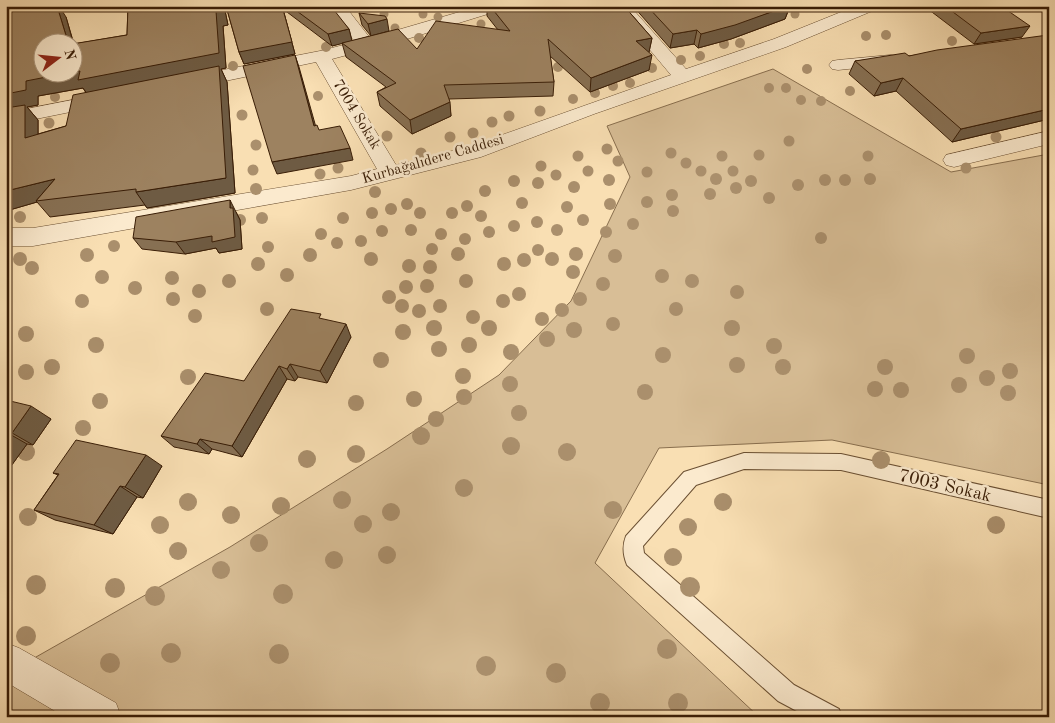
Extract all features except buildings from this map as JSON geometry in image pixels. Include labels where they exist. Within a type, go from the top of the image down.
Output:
[{"type":"street","points":[[336,6],[366,44]]},
{"type":"street","points":[[168,87],[320,56],[498,6]]},
{"type":"street","points":[[621,6],[683,77]]},
{"type":"street","name":"Kurbağalıdere Caddesi","points":[[6,237],[33,237],[351,183],[474,152],[780,43],[872,6]]},
{"type":"street","name":"7004 Sokak","points":[[320,56],[390,174]]},
{"type":"street","points":[[838,65],[906,58]]},
{"type":"street","points":[[6,119],[120,96]]},
{"type":"street","points":[[954,160],[1049,138]]},
{"type":"street","points":[[6,661],[102,717]]},
{"type":"lane","name":"7003 Sokak","points":[[832,717],[786,692],[634,558],[633,543],[690,478],[744,461],[841,462],[1049,509]]},
{"type":"shaded area","points":[[773,69],[951,172],[1049,154],[1049,186],[1047,187],[1049,190],[1049,485],[832,440],[659,448],[595,563],[759,717],[6,717],[6,674],[230,547],[387,449],[499,375],[571,301],[630,177],[607,126]]}]
